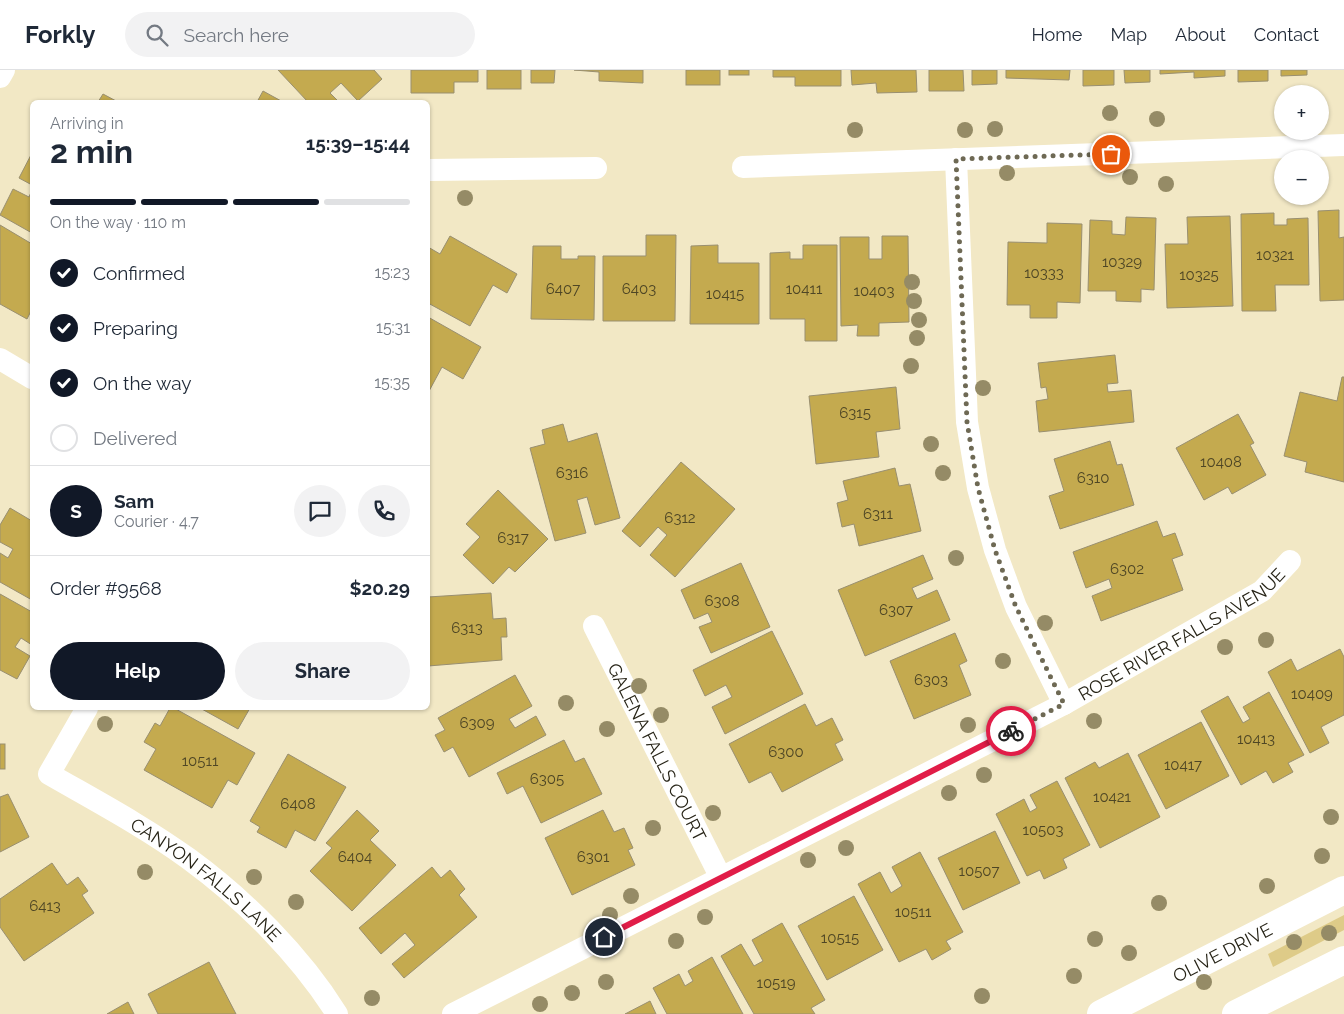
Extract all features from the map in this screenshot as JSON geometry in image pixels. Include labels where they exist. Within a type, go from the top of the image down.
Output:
[{"type":"main road","name":"OLIVE DRIVE","points":[[1101,1014],[1344,890]]},
{"type":"main road","points":[[1236,1014],[1344,960]]},
{"type":"street","points":[[0,77],[4,70]]},
{"type":"street","points":[[743,167],[1344,145]]},
{"type":"street","points":[[956,159],[967,422],[978,488],[995,550],[1016,607],[1064,704]]},
{"type":"street","points":[[430,170],[596,168]]},
{"type":"street","points":[[0,359],[30,377]]},
{"type":"street","name":"ROSE RIVER FALLS AVENUE","points":[[453,1014],[1064,704],[1262,591],[1290,561]]},
{"type":"street","name":"GALENA FALLS COURT","points":[[594,626],[721,878]]},
{"type":"street","name":"CANYON FALLS LANE","points":[[86,710],[49,774],[133,822],[189,859],[241,902],[288,949],[337,1014]]},
{"type":"shaded area","points":[[1344,915],[1344,930],[1273,967],[1268,954]]},
{"type":"building","points":[[278,70],[374,70],[382,79],[359,100],[341,83],[330,93],[337,100],[306,100]]},
{"type":"building","points":[[411,70],[478,70],[478,82],[454,82],[454,93],[411,93]]},
{"type":"building","points":[[487,70],[521,70],[521,89],[487,89]]},
{"type":"building","points":[[531,70],[555,70],[554,83],[531,83]]},
{"type":"building","points":[[574,70],[643,70],[643,83],[599,81],[599,72]]},
{"type":"building","points":[[686,70],[720,70],[720,85],[686,85]]},
{"type":"building","points":[[729,70],[749,70],[749,75],[729,75]]},
{"type":"building","points":[[773,70],[841,70],[841,86],[795,86],[795,77],[773,77]]},
{"type":"building","points":[[851,70],[916,70],[917,92],[877,93],[876,83],[852,85]]},
{"type":"building","points":[[929,70],[963,70],[964,91],[929,91]]},
{"type":"building","points":[[972,70],[997,70],[997,84],[972,85]]},
{"type":"building","points":[[1006,70],[1070,70],[1069,80],[1006,78]]},
{"type":"building","points":[[1083,70],[1114,70],[1114,85],[1083,86]]},
{"type":"building","points":[[1124,70],[1150,70],[1150,82],[1125,83]]},
{"type":"building","points":[[1160,70],[1225,70],[1225,76],[1194,78],[1194,72],[1160,74]]},
{"type":"building","points":[[1238,70],[1268,70],[1268,81],[1238,82]]},
{"type":"building","points":[[1281,70],[1307,70],[1307,75],[1281,76]]},
{"type":"building","points":[[263,91],[279,100],[258,100]]},
{"type":"building","points":[[103,94],[114,100],[99,100]]},
{"type":"building","points":[[30,157],[30,184],[19,178]]},
{"type":"building","points":[[13,189],[29,197],[30,195],[30,232],[0,215]]},
{"type":"building","points":[[1339,210],[1339,238],[1344,237],[1344,300],[1320,301],[1318,211]]},
{"type":"building","points":[[1274,213],[1274,225],[1287,225],[1287,219],[1308,218],[1309,285],[1275,285],[1276,311],[1242,311],[1241,214]]},
{"type":"building","points":[[1230,216],[1233,306],[1167,308],[1165,244],[1188,244],[1187,217]]},
{"type":"building","points":[[1126,217],[1156,218],[1154,290],[1141,289],[1141,302],[1116,301],[1116,291],[1088,291],[1090,220],[1112,221],[1112,234],[1125,235]]},
{"type":"building","points":[[1047,223],[1082,224],[1080,303],[1057,302],[1057,318],[1030,318],[1030,305],[1007,305],[1008,242],[1047,243]]},
{"type":"building","points":[[0,225],[30,243],[30,313],[27,319],[0,304]]},
{"type":"building","points":[[646,235],[676,235],[675,321],[603,321],[603,256],[646,256]]},
{"type":"building","points":[[450,236],[517,274],[507,293],[493,285],[470,326],[430,304],[430,248],[440,254]]},
{"type":"building","points":[[882,236],[908,236],[909,322],[879,323],[879,336],[857,336],[858,325],[841,326],[840,237],[869,237],[869,259],[882,259]]},
{"type":"building","points":[[718,245],[718,263],[759,263],[759,324],[690,324],[691,246]]},
{"type":"building","points":[[803,245],[837,245],[837,341],[805,341],[805,319],[770,319],[770,253],[790,252],[790,259],[803,259]]},
{"type":"building","points":[[533,246],[561,246],[561,259],[595,256],[594,320],[531,319]]},
{"type":"building","points":[[430,318],[481,347],[463,379],[442,367],[430,389]]},
{"type":"building","points":[[1115,355],[1118,383],[1107,384],[1108,392],[1131,390],[1134,422],[1039,432],[1036,401],[1048,399],[1046,387],[1041,388],[1038,363]]},
{"type":"building","points":[[1342,377],[1344,377],[1344,482],[1305,472],[1307,462],[1284,456],[1300,392],[1337,401]]},
{"type":"building","points":[[896,387],[900,429],[876,432],[879,457],[816,464],[809,396]]},
{"type":"building","points":[[1238,414],[1254,443],[1250,445],[1266,475],[1232,494],[1228,487],[1204,500],[1176,448]]},
{"type":"building","points":[[563,424],[568,442],[597,433],[620,518],[595,525],[587,497],[577,500],[586,533],[555,541],[530,448],[545,444],[542,430]]},
{"type":"building","points":[[1110,441],[1117,465],[1122,464],[1134,505],[1060,529],[1049,496],[1064,491],[1054,459]]},
{"type":"building","points":[[681,462],[735,509],[675,577],[650,555],[667,535],[658,527],[640,547],[622,531]]},
{"type":"building","points":[[895,468],[899,486],[910,484],[921,531],[859,546],[854,524],[842,527],[837,503],[848,500],[843,481]]},
{"type":"building","points":[[498,490],[548,539],[515,572],[509,567],[493,584],[463,555],[480,537],[466,524]]},
{"type":"building","points":[[10,508],[30,520],[30,599],[0,582],[0,553],[8,558],[13,549],[0,542],[0,525]]},
{"type":"building","points":[[1157,521],[1163,537],[1175,533],[1183,555],[1172,559],[1183,590],[1101,621],[1092,596],[1112,588],[1109,579],[1086,588],[1073,552]]},
{"type":"building","points":[[923,555],[933,579],[912,588],[917,599],[937,590],[950,620],[865,656],[838,590]]},
{"type":"building","points":[[741,563],[770,627],[711,653],[699,627],[712,622],[708,613],[694,619],[681,590]]},
{"type":"building","points":[[491,593],[493,619],[506,618],[507,637],[501,637],[502,660],[430,666],[430,597]]},
{"type":"building","points":[[0,594],[30,611],[30,644],[21,638],[15,647],[30,656],[17,679],[0,670]]},
{"type":"building","points":[[772,631],[803,694],[725,734],[712,707],[732,697],[726,685],[705,696],[693,670]]},
{"type":"building","points":[[955,633],[967,661],[959,665],[971,695],[914,719],[890,661]]},
{"type":"building","points":[[1340,649],[1344,657],[1344,715],[1321,727],[1329,743],[1310,753],[1268,672],[1291,659],[1297,671]]},
{"type":"building","points":[[515,675],[532,706],[509,719],[515,728],[536,716],[546,735],[469,777],[453,747],[444,752],[435,735],[445,730],[438,718]]},
{"type":"building","points":[[1269,692],[1304,755],[1288,763],[1293,772],[1273,783],[1266,771],[1241,785],[1201,711],[1228,696],[1243,723],[1250,719],[1243,707]]},
{"type":"building","points":[[805,704],[816,726],[832,718],[843,740],[835,744],[843,760],[782,792],[771,772],[749,783],[729,744]]},
{"type":"building","points":[[169,710],[178,710],[255,753],[237,785],[228,780],[212,808],[144,770],[156,749],[144,742],[155,723],[160,726]]},
{"type":"building","points":[[204,710],[249,710],[238,729]]},
{"type":"building","points":[[1201,722],[1229,776],[1166,809],[1138,755]]},
{"type":"building","points":[[564,740],[575,762],[584,758],[602,794],[541,823],[523,786],[507,794],[497,773]]},
{"type":"building","points":[[0,744],[5,744],[5,769],[0,769]]},
{"type":"building","points":[[1128,753],[1160,817],[1100,848],[1065,778],[1095,762],[1099,768]]},
{"type":"building","points":[[288,754],[346,787],[315,841],[295,830],[286,848],[257,832],[260,827],[250,821]]},
{"type":"building","points":[[1057,781],[1090,845],[1063,859],[1067,868],[1044,879],[1040,870],[1027,876],[996,814],[1024,799],[1030,812],[1037,808],[1030,795]]},
{"type":"building","points":[[8,794],[29,837],[0,852],[0,797]]},
{"type":"building","points":[[357,810],[379,831],[370,840],[396,865],[352,911],[310,871],[332,848],[326,843]]},
{"type":"building","points":[[603,810],[614,832],[624,828],[633,848],[628,850],[635,865],[572,895],[545,838]]},
{"type":"building","points":[[995,831],[1020,883],[963,910],[938,858]]},
{"type":"building","points":[[920,852],[963,932],[946,941],[951,949],[932,960],[926,949],[899,962],[858,884],[880,872],[891,893],[902,886],[892,867]]},
{"type":"building","points":[[52,863],[67,885],[78,877],[88,891],[82,895],[94,913],[24,961],[0,927],[0,899]]},
{"type":"building","points":[[432,867],[441,878],[450,870],[465,889],[459,895],[477,917],[404,978],[392,964],[415,945],[405,933],[381,954],[359,928]]},
{"type":"building","points":[[854,896],[883,950],[827,980],[798,926]]},
{"type":"building","points":[[782,923],[825,1000],[811,1008],[815,1014],[754,1014],[721,956],[741,944],[754,966],[763,961],[752,940]]},
{"type":"building","points":[[712,957],[743,1014],[667,1014],[653,988],[679,974],[685,986],[693,981],[688,971]]},
{"type":"building","points":[[209,962],[236,1014],[158,1014],[148,994]]},
{"type":"building","points":[[650,1001],[656,1014],[625,1014]]},
{"type":"building","points":[[128,1002],[134,1014],[107,1014]]},
{"type":"way so far","points":[[1011,731],[1064,704],[1016,607],[995,550],[978,488],[967,422],[956,159],[1111,154]]},
{"type":"route","points":[[604,937],[1011,731]]}]
